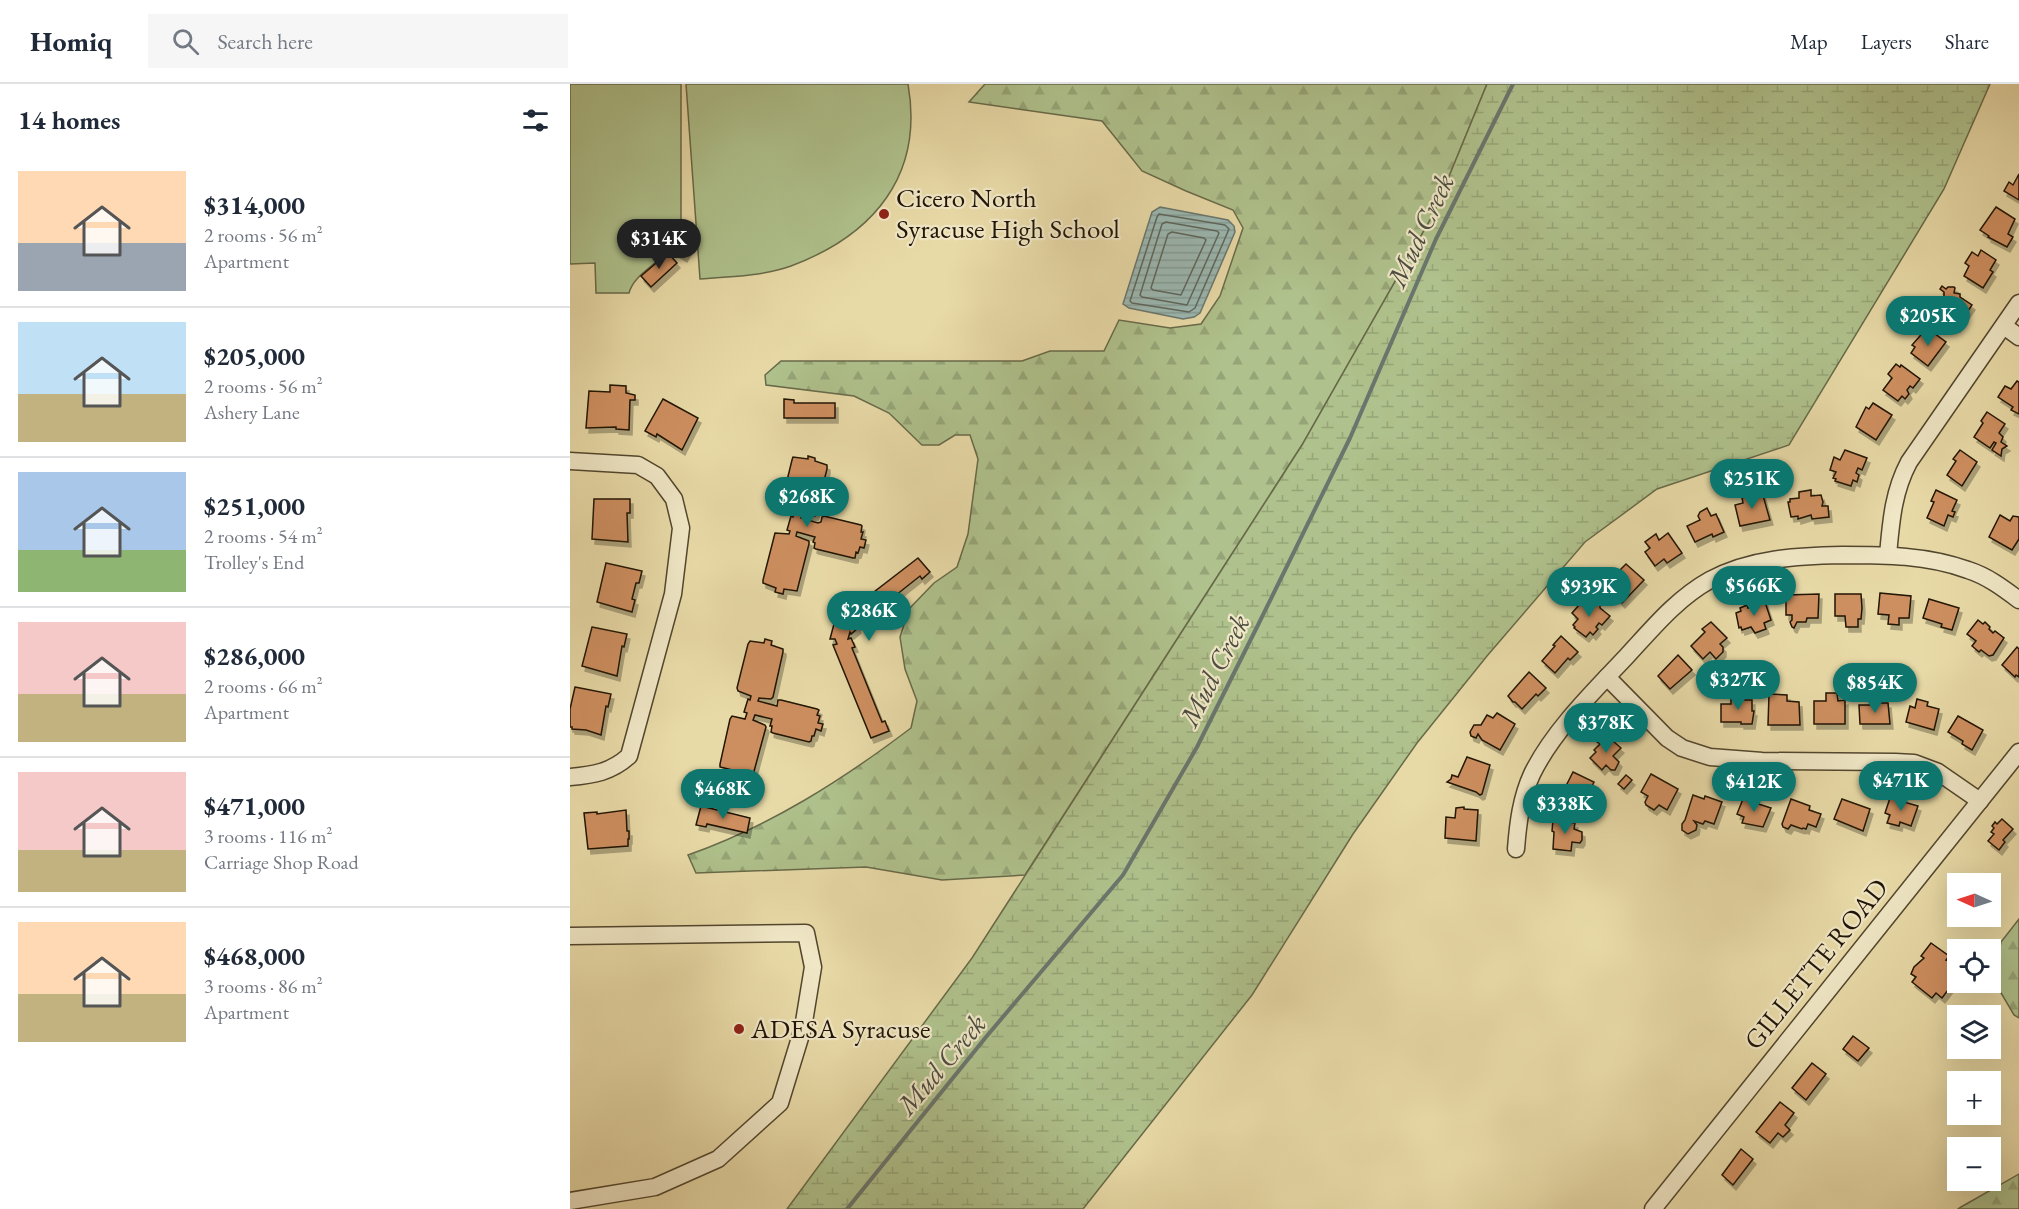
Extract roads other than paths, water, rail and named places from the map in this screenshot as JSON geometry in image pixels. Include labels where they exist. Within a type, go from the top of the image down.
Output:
[{"type":"street","points":[[1888,555],[1893,509],[1901,477],[2019,303]]},
{"type":"street","points":[[2004,326],[2019,337]]},
{"type":"street","points":[[570,461],[638,465],[657,476],[674,499],[681,528],[673,594],[629,756],[616,767],[592,776],[570,777]]},
{"type":"street","points":[[1516,849],[1519,815],[1532,775],[1551,742],[1665,615],[1688,594],[1711,580],[1738,568],[1797,556],[1888,555],[1917,557],[1969,570],[1985,576],[2019,600]]},
{"type":"street","points":[[1607,677],[1667,738],[1682,748],[1710,756],[1762,761],[1914,763],[1938,772],[1980,801]]},
{"type":"street","name":"GILLETTE ROAD","points":[[1653,1209],[2019,752]]},
{"type":"street","points":[[570,936],[806,933],[813,967],[803,1028],[780,1103],[718,1159],[655,1187],[570,1201]]},
{"type":"water","points":[[1160,207],[1228,220],[1234,226],[1235,232],[1200,313],[1194,317],[1183,319],[1129,308],[1123,304],[1152,212]]},
{"type":"waterway","name":"Mud Creek","points":[[847,1209],[986,1037],[1123,875],[1197,747],[1258,625],[1350,438],[1436,239],[1513,84]]},
{"type":"place","name":"Cicero North Syracuse High School","points":[[884,214]]},
{"type":"place","name":"ADESA Syracuse","points":[[739,1029]]}]
